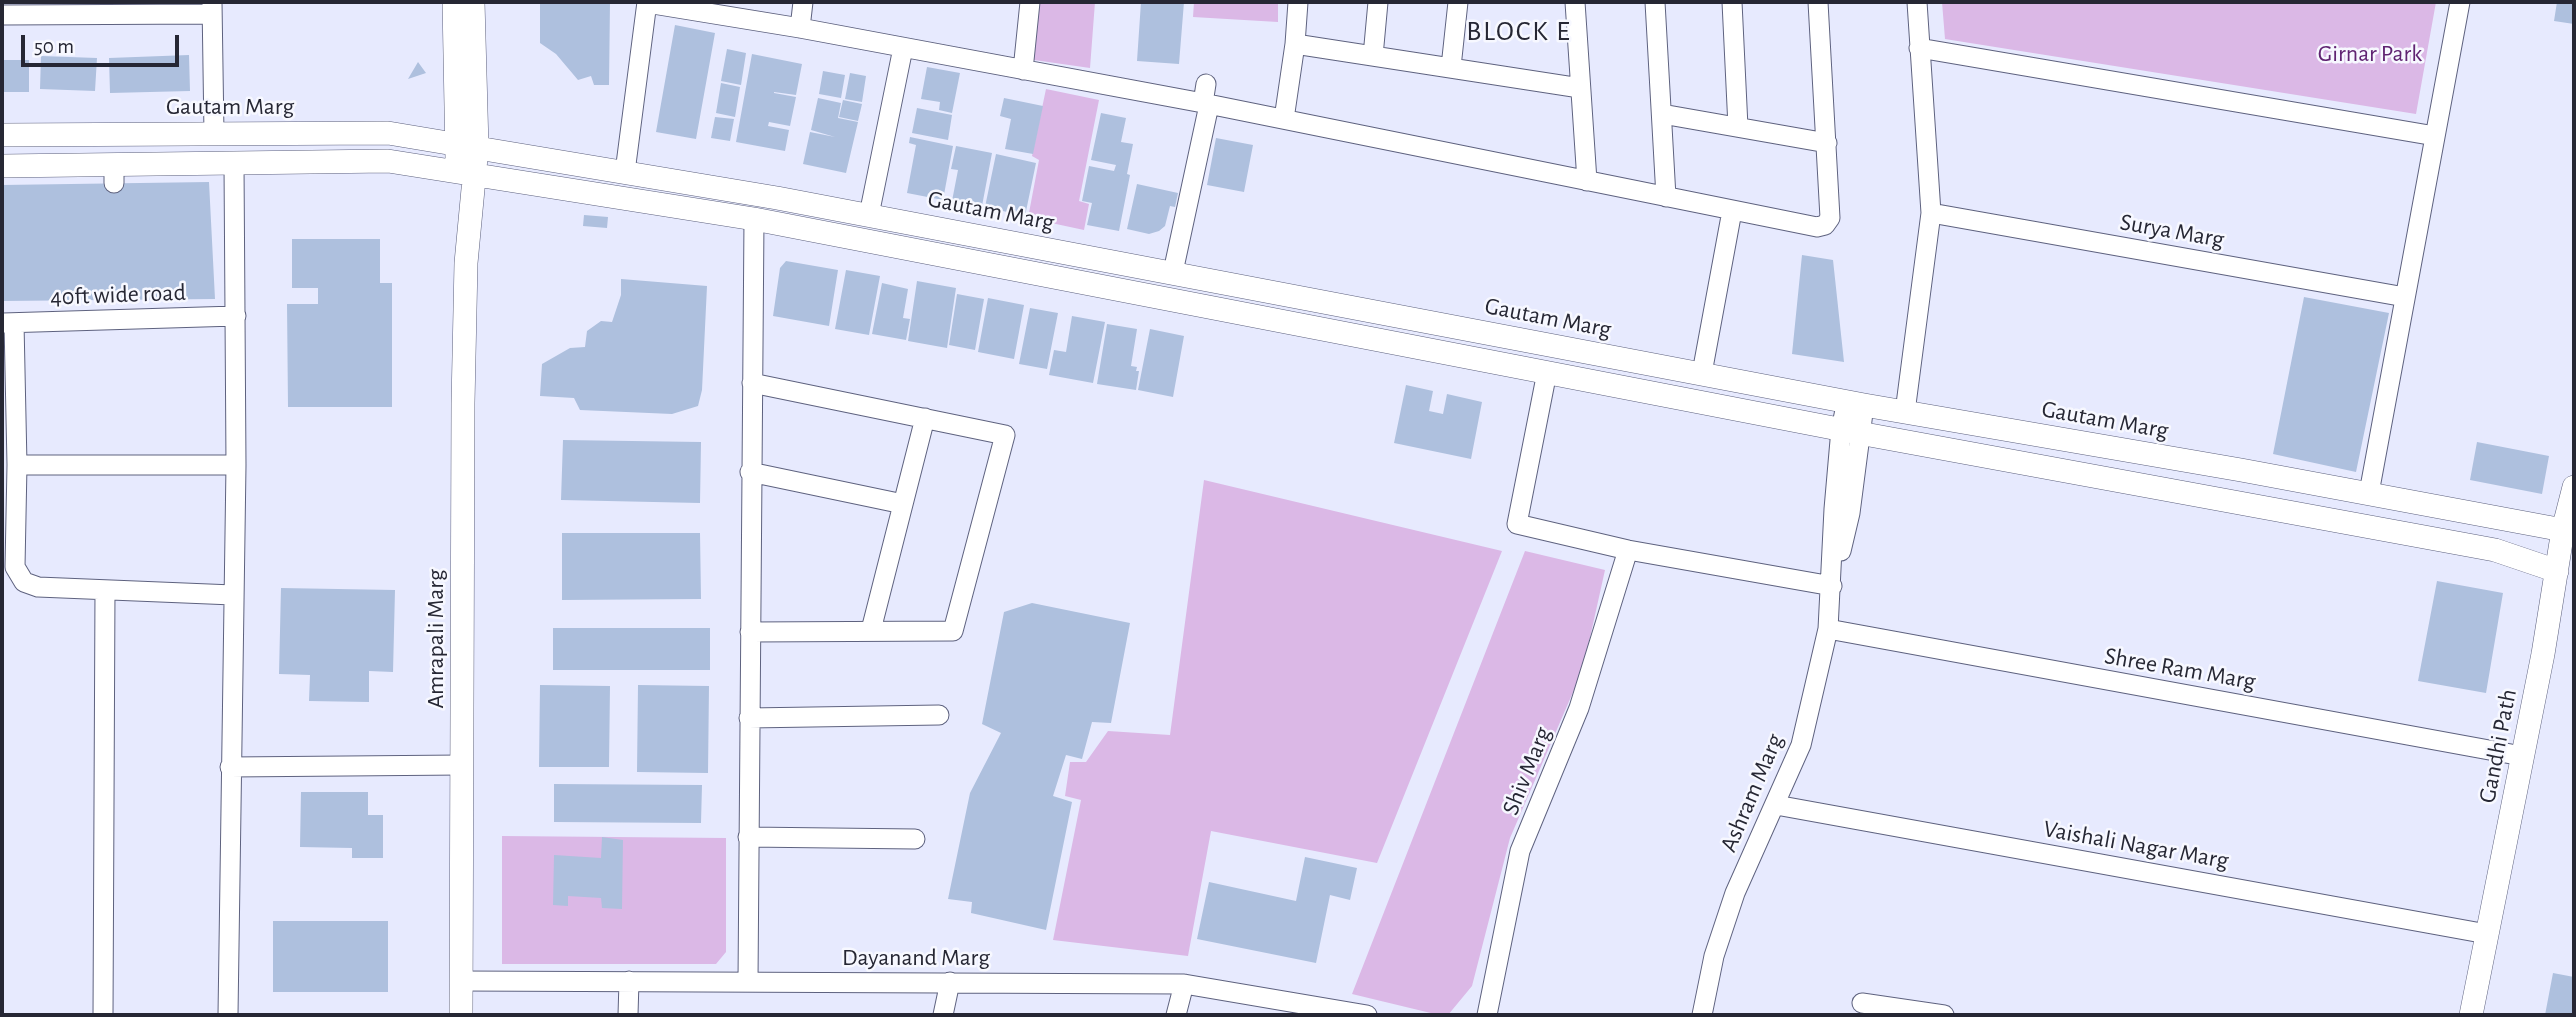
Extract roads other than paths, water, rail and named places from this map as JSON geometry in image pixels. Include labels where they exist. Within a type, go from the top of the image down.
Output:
[{"type":"street","points":[[454,2],[467,145]]},
{"type":"street","points":[[625,172],[647,2],[725,8],[800,28],[903,48],[1023,70],[1206,97],[1284,119],[1817,227],[1825,225],[1830,218],[1818,2]]},
{"type":"street","points":[[800,28],[803,2]]},
{"type":"street","points":[[1023,70],[1030,2]]},
{"type":"street","points":[[1284,119],[1298,2]]},
{"type":"street","points":[[1373,56],[1378,2]]},
{"type":"street","points":[[1451,67],[1458,2]]},
{"type":"street","points":[[1575,2],[1587,181]]},
{"type":"street","points":[[1655,2],[1666,197]]},
{"type":"street","points":[[1732,2],[1738,127]]},
{"type":"street","points":[[1905,411],[1931,213],[1917,2]]},
{"type":"street","points":[[2369,493],[2460,2]]},
{"type":"street","points":[[2,15],[212,8],[214,134]]},
{"type":"street","points":[[467,145],[473,10]]},
{"type":"street","points":[[1295,44],[1580,88]]},
{"type":"street","points":[[869,215],[903,48]]},
{"type":"street","points":[[1919,48],[2435,136]]},
{"type":"street","points":[[1173,272],[1206,97]]},
{"type":"street","points":[[1662,114],[1827,143]]},
{"type":"street","name":"Gautam Marg","points":[[2,135],[388,132],[869,215],[1855,403],[2369,493],[2563,530]]},
{"type":"street","name":"Amrapali Marg","points":[[461,1015],[463,403],[467,145]]},
{"type":"street","points":[[2,166],[114,174],[234,163],[388,161],[754,219],[1850,431],[2512,554],[2557,571]]},
{"type":"street","points":[[228,1015],[236,465],[234,163]]},
{"type":"street","points":[[1702,373],[1732,211]]},
{"type":"street","name":"Surya Marg","points":[[1931,213],[2405,297]]},
{"type":"street","points":[[748,981],[754,219]]},
{"type":"street","name":"40ft wide road","points":[[8,323],[236,316]]},
{"type":"street","points":[[8,323],[17,465],[15,567],[24,582],[38,587],[233,595]]},
{"type":"street","points":[[1546,372],[1517,524],[1628,550],[1832,586]]},
{"type":"street","points":[[750,632],[953,631],[1005,435],[752,383]]},
{"type":"street","name":"Ashram Marg","points":[[1702,1015],[1714,956],[1735,893],[1801,745],[1828,629],[1832,586],[1850,513],[1850,431],[1855,403]]},
{"type":"street","points":[[871,630],[925,418]]},
{"type":"street","points":[[17,465],[236,465]]},
{"type":"street","points":[[750,472],[903,504]]},
{"type":"street","name":"Gandhi Path","points":[[2471,1015],[2563,530],[2574,487]]},
{"type":"street","name":"Shiv Marg","points":[[1487,1015],[1520,851],[1579,708],[1628,550]]},
{"type":"street","points":[[103,1015],[105,590]]},
{"type":"street","name":"Shree Ram Marg","points":[[1828,629],[2522,757]]},
{"type":"street","points":[[749,718],[939,715]]},
{"type":"street","points":[[230,767],[462,765]]},
{"type":"street","name":"Vaishali Nagar Marg","points":[[1776,805],[2487,934]]},
{"type":"street","points":[[748,837],[915,839]]},
{"type":"street","name":"Dayanand Marg","points":[[461,981],[1184,984],[1367,1015]]},
{"type":"street","points":[[628,1015],[629,981]]},
{"type":"street","points":[[943,1015],[950,982]]},
{"type":"street","points":[[1176,1015],[1184,984]]},
{"type":"street","points":[[1861,1003],[1944,1015]]},
{"type":"district","name":"BLOCK E","points":[[1519,32]]},
{"type":"park label","name":"Girnar Park","points":[[2370,54]]}]
